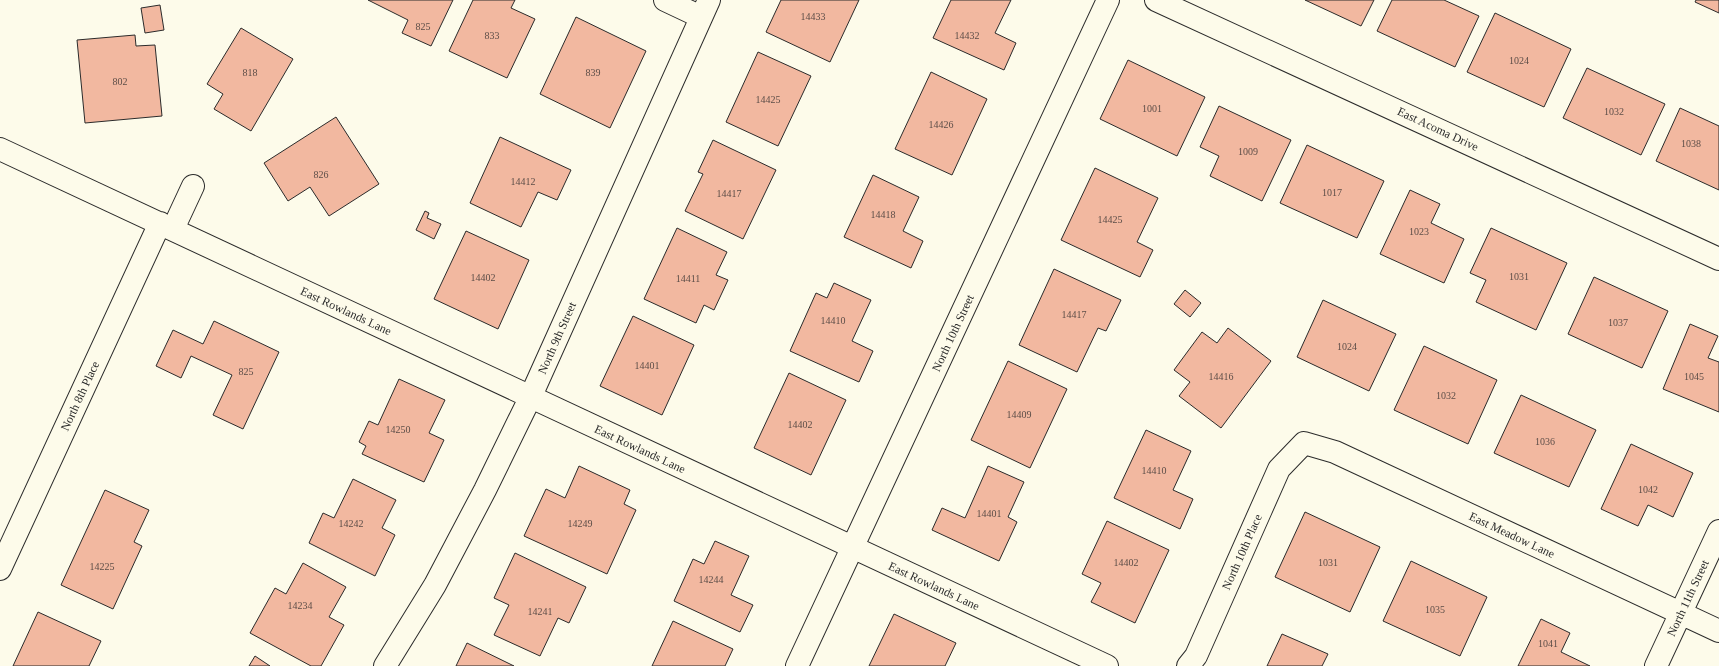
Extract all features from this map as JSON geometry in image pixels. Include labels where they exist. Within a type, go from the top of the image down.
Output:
[{"type":"street","points":[[665,0],[705,8]]},
{"type":"street","name":"North 10th Street","points":[[797,666],[854,549],[1108,0]]},
{"type":"street","name":"East Acoma Drive","points":[[1156,0],[1719,258]]},
{"type":"street","name":"North 9th Street","points":[[385,666],[435,584],[485,490],[530,398],[705,8]]},
{"type":"street","name":"East Rowlands Lane","points":[[0,149],[167,226],[530,398],[1107,666]]},
{"type":"street","points":[[167,226],[193,186]]},
{"type":"street","name":"North 8th Place","points":[[0,569],[167,226]]},
{"type":"street","name":"East Meadow Lane","points":[[1304,443],[1335,452],[1719,631]]},
{"type":"street","name":"North 10th Place","points":[[1188,666],[1196,656],[1280,469],[1304,443]]},
{"type":"street","name":"North 11th Street","points":[[1656,666],[1719,531]]},
{"type":"building","points":[[368,0],[453,0],[431,46],[402,33],[408,20]]},
{"type":"building","points":[[473,0],[515,0],[511,8],[535,19],[507,78],[449,51]]},
{"type":"building","points":[[781,0],[859,0],[830,62],[766,32]]},
{"type":"building","points":[[951,0],[1011,0],[995,33],[1016,43],[1004,70],[933,38]]},
{"type":"building","points":[[1305,0],[1374,0],[1361,26]]},
{"type":"building","points":[[1392,0],[1444,0],[1479,16],[1455,67],[1377,31]]},
{"type":"building","points":[[1696,0],[1719,0],[1719,13],[1695,2]]},
{"type":"building","points":[[160,5],[164,30],[145,33],[141,8]]},
{"type":"building","points":[[1495,13],[1571,49],[1544,107],[1467,72]]},
{"type":"building","points":[[576,17],[646,51],[610,128],[540,94]]},
{"type":"building","points":[[241,28],[293,59],[251,131],[214,109],[223,94],[207,84]]},
{"type":"building","points":[[135,35],[136,46],[155,45],[162,116],[85,123],[77,40]]},
{"type":"building","points":[[758,52],[811,76],[778,146],[726,122]]},
{"type":"building","points":[[1128,60],[1205,97],[1177,156],[1100,119]]},
{"type":"building","points":[[1587,68],[1665,104],[1641,155],[1563,118]]},
{"type":"building","points":[[931,72],[987,99],[952,175],[895,149]]},
{"type":"building","points":[[1219,106],[1291,140],[1262,201],[1210,176],[1219,156],[1200,147]]},
{"type":"building","points":[[1680,108],[1719,126],[1719,190],[1656,161]]},
{"type":"building","points":[[336,117],[379,184],[329,216],[310,187],[288,201],[264,163]]},
{"type":"building","points":[[500,137],[571,170],[557,200],[538,192],[521,227],[470,203]]},
{"type":"building","points":[[713,140],[776,170],[743,239],[685,211],[703,174],[698,172]]},
{"type":"building","points":[[1307,145],[1384,181],[1357,238],[1280,203]]},
{"type":"building","points":[[1095,168],[1158,198],[1137,242],[1153,250],[1140,277],[1061,240]]},
{"type":"building","points":[[873,175],[919,197],[903,231],[923,241],[911,268],[844,237]]},
{"type":"building","points":[[1410,190],[1440,204],[1431,223],[1464,239],[1444,283],[1380,254]]},
{"type":"building","points":[[425,211],[429,213],[427,218],[441,224],[434,239],[416,230]]},
{"type":"building","points":[[677,228],[727,252],[716,275],[728,280],[714,310],[704,305],[696,323],[644,299]]},
{"type":"building","points":[[1491,228],[1567,263],[1536,330],[1476,302],[1486,280],[1470,273]]},
{"type":"building","points":[[466,231],[529,260],[498,329],[434,299]]},
{"type":"building","points":[[1054,269],[1121,300],[1106,331],[1098,328],[1077,372],[1019,345]]},
{"type":"building","points":[[1594,277],[1668,311],[1642,368],[1568,334]]},
{"type":"building","points":[[834,283],[871,300],[852,341],[873,351],[859,382],[790,351],[816,293],[827,298]]},
{"type":"building","points":[[1185,290],[1201,303],[1190,317],[1174,304]]},
{"type":"building","points":[[1323,300],[1396,334],[1369,391],[1297,357]]},
{"type":"building","points":[[633,316],[694,345],[662,415],[600,386]]},
{"type":"building","points":[[214,321],[279,352],[243,429],[213,415],[232,375],[191,356],[181,378],[156,366],[173,330],[203,344]]},
{"type":"building","points":[[1690,324],[1718,336],[1708,358],[1719,362],[1719,412],[1663,389]]},
{"type":"building","points":[[1228,328],[1271,361],[1221,428],[1179,396],[1190,382],[1174,370],[1202,332],[1217,343]]},
{"type":"building","points":[[1424,346],[1497,380],[1468,444],[1394,410]]},
{"type":"building","points":[[1008,361],[1067,389],[1030,468],[971,440]]},
{"type":"building","points":[[789,373],[846,400],[811,475],[754,448]]},
{"type":"building","points":[[399,379],[445,400],[429,433],[444,440],[424,482],[362,454],[366,446],[359,442],[369,421],[378,425]]},
{"type":"building","points":[[1521,395],[1596,430],[1569,487],[1494,453]]},
{"type":"building","points":[[1146,430],[1191,451],[1173,490],[1193,499],[1180,529],[1114,498]]},
{"type":"building","points":[[1631,444],[1693,473],[1673,517],[1648,505],[1638,526],[1601,509]]},
{"type":"building","points":[[579,466],[630,490],[624,504],[636,510],[607,574],[524,536],[546,489],[565,498]]},
{"type":"building","points":[[988,466],[1024,482],[1008,517],[1017,522],[999,561],[932,530],[942,508],[965,518]]},
{"type":"building","points":[[353,479],[396,500],[382,528],[395,535],[375,576],[309,543],[323,513],[334,518]]},
{"type":"building","points":[[105,490],[149,510],[134,542],[142,546],[113,609],[61,585]]},
{"type":"building","points":[[1305,512],[1380,547],[1350,612],[1275,577]]},
{"type":"building","points":[[1107,521],[1169,550],[1135,623],[1091,602],[1101,583],[1082,574]]},
{"type":"building","points":[[715,541],[749,556],[731,595],[753,605],[740,632],[674,601],[693,559],[704,564]]},
{"type":"building","points":[[515,553],[586,587],[569,623],[558,618],[540,656],[494,635],[509,605],[494,598]]},
{"type":"building","points":[[1411,561],[1487,597],[1460,656],[1383,621]]},
{"type":"building","points":[[303,563],[346,587],[329,617],[344,625],[321,666],[311,666],[250,633],[275,588],[286,594]]},
{"type":"building","points":[[38,612],[101,641],[89,666],[13,666]]},
{"type":"building","points":[[894,614],[956,643],[945,666],[869,666]]},
{"type":"building","points":[[1541,619],[1570,633],[1561,652],[1590,666],[1518,666]]},
{"type":"building","points":[[673,621],[733,649],[725,666],[652,666]]},
{"type":"building","points":[[1282,634],[1328,654],[1322,666],[1267,666]]},
{"type":"building","points":[[467,643],[514,666],[456,666]]},
{"type":"building","points":[[255,656],[270,666],[249,666]]}]
